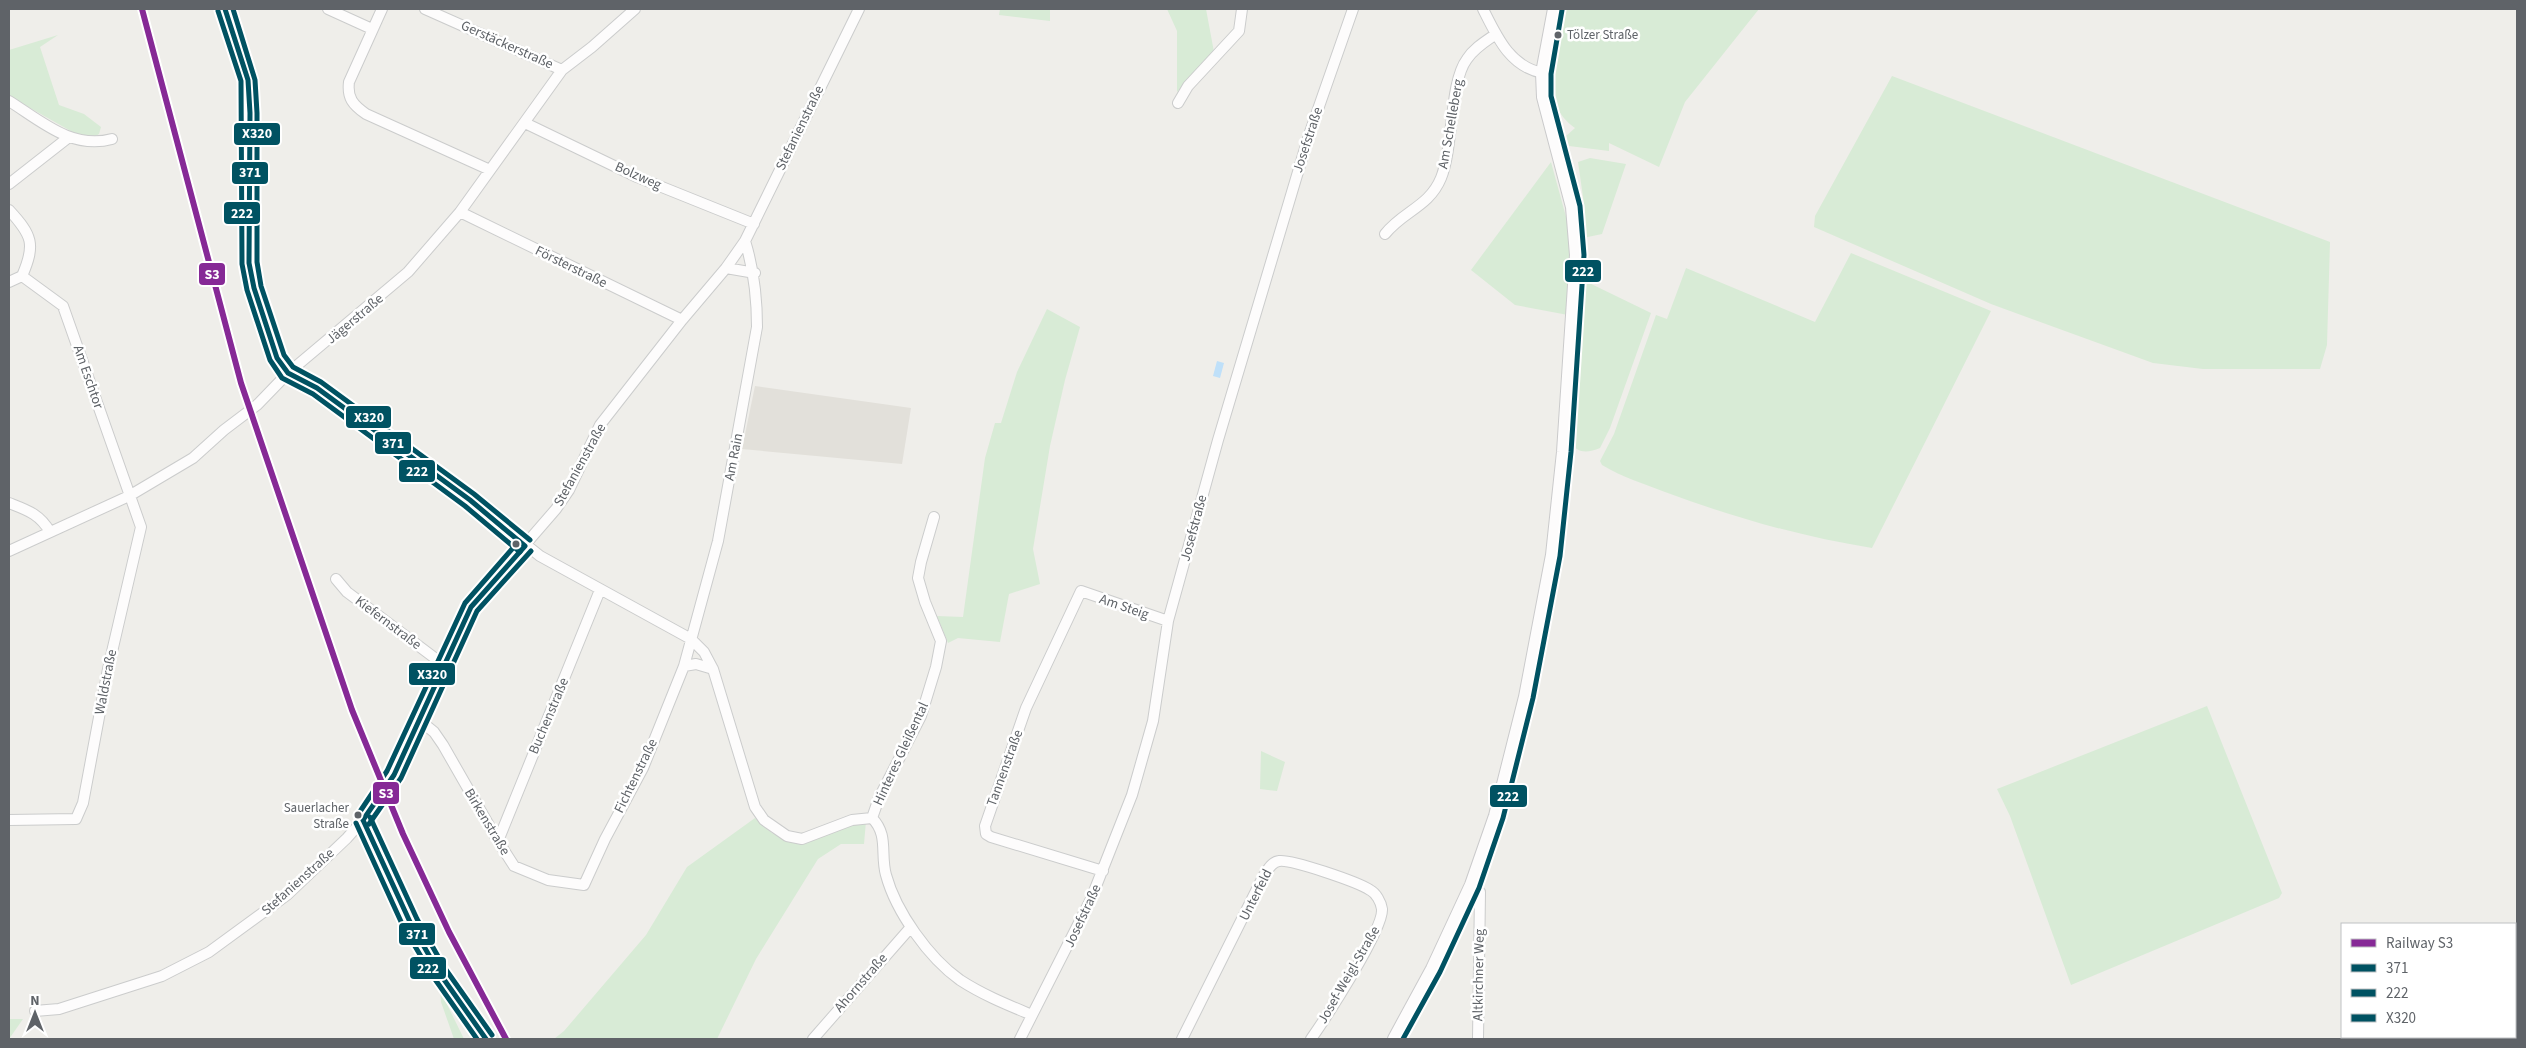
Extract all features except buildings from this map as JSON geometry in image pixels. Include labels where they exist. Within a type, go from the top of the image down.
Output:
[{"type":"main road","points":[[1395,1039],[1433,969],[1472,885],[1496,816],[1514,752],[1532,672],[1553,555],[1564,452],[1577,255],[1576,226],[1569,189],[1545,108],[1543,73],[1555,9]]},
{"type":"street","points":[[225,9],[248,80],[250,141],[249,263],[254,288],[277,358],[288,374],[325,394],[470,500],[525,546],[600,590],[691,639],[704,652],[713,669],[755,807],[764,820],[787,836],[802,839],[852,820],[872,818],[879,825],[883,834],[884,870],[888,886],[910,927],[943,966],[960,980],[990,997],[1032,1016]]},
{"type":"street","points":[[328,9],[372,29]]},
{"type":"street","points":[[382,9],[349,82],[348,93],[353,104],[366,114],[490,170]]},
{"type":"street","name":"Gerstäckerstraße","points":[[425,9],[562,70]]},
{"type":"street","name":"Jägerstraße","points":[[9,551],[130,496],[193,458],[256,405],[288,374],[387,292],[440,238],[562,70],[592,47],[635,9]]},
{"type":"street","name":"Stefanienstraße","points":[[35,1011],[59,1009],[162,976],[209,952],[288,895],[363,820],[394,775],[418,719],[471,607],[525,546],[569,490],[600,425],[682,320],[726,268],[745,241],[859,9]]},
{"type":"street","points":[[1178,103],[1188,86],[1239,31],[1242,9]]},
{"type":"street","name":"Josefstraße","points":[[1020,1039],[1071,942],[1104,871],[1132,795],[1153,721],[1168,621],[1218,440],[1319,104],[1353,9]]},
{"type":"street","points":[[1483,9],[1496,34],[1519,64],[1529,70],[1543,73]]},
{"type":"street","name":"Am Schelleberg","points":[[1385,234],[1393,224],[1424,203],[1434,191],[1445,166],[1459,76],[1466,59],[1480,45],[1496,34]]},
{"type":"street","points":[[9,101],[32,117],[69,137],[88,142],[112,139]]},
{"type":"street","name":"Bolzweg","points":[[525,123],[637,176],[754,224]]},
{"type":"street","points":[[9,184],[69,137]]},
{"type":"street","points":[[9,210],[26,228],[30,239],[31,255],[22,276],[9,282]]},
{"type":"street","name":"Försterstraße","points":[[460,212],[682,320]]},
{"type":"street","name":"Am Rain","points":[[691,639],[718,541],[757,327],[757,293],[754,272],[745,241]]},
{"type":"street","points":[[726,268],[754,272]]},
{"type":"street","name":"Am Eschtor","points":[[22,276],[63,306],[130,496]]},
{"type":"street","name":"Waldstraße","points":[[9,820],[76,819],[83,803],[108,669],[141,528],[130,496]]},
{"type":"street","points":[[9,503],[34,512],[44,522],[50,532]]},
{"type":"street","name":"Hinteres Gleißental","points":[[872,818],[879,798],[921,716],[942,641],[925,602],[918,578],[934,518]]},
{"type":"street","name":"Kiefernstraße","points":[[336,579],[347,592],[444,665]]},
{"type":"street","name":"Buchenstraße","points":[[498,841],[600,590]]},
{"type":"street","name":"Am Steig","points":[[1080,591],[1168,621]]},
{"type":"street","name":"Tannenstraße","points":[[1080,591],[1026,708],[985,826],[986,834],[991,837],[1104,871]]},
{"type":"street","name":"Fichtenstraße","points":[[584,885],[605,839],[642,768],[684,666],[691,639]]},
{"type":"street","points":[[684,666],[696,664],[713,669]]},
{"type":"street","name":"Birkenstraße","points":[[418,719],[434,732],[444,745],[514,866],[548,880],[584,885]]},
{"type":"street","points":[[363,820],[410,922],[438,971],[486,1039]]},
{"type":"street","name":"Unterfeld","points":[[1182,1039],[1263,877],[1272,864],[1286,861],[1314,869],[1370,890],[1377,896],[1382,908]]},
{"type":"street","name":"Altkirchner Weg","points":[[1472,885],[1480,892],[1478,1039]]},
{"type":"street","name":"Josef-Weigl-Straße","points":[[1311,1039],[1350,976],[1380,920],[1382,908]]},
{"type":"street","name":"Ahornstraße","points":[[813,1039],[910,927]]},
{"type":"shaded area","points":[[755,386],[911,408],[902,464],[742,449]]},
{"type":"green space","points":[[1000,9],[1050,9],[1050,21],[999,15]]},
{"type":"green space","points":[[1167,9],[1206,9],[1214,52],[1177,92],[1177,31]]},
{"type":"green space","points":[[1565,9],[1759,9],[1685,102],[1659,167],[1609,143],[1609,151],[1569,146],[1566,136],[1575,128],[1562,116],[1551,88],[1553,56]]},
{"type":"green space","points":[[58,35],[40,47],[59,105],[84,114],[101,127],[99,134],[94,137],[83,138],[9,96],[9,50]]},
{"type":"green space","points":[[1892,76],[2330,242],[2327,345],[2320,369],[2203,369],[2153,363],[1991,304],[1814,227],[1815,216]]},
{"type":"green space","points":[[1590,158],[1626,164],[1602,234],[1583,238],[1585,211],[1578,162]]},
{"type":"green space","points":[[1551,162],[1571,235],[1568,315],[1515,305],[1471,270]]},
{"type":"green space","points":[[1851,253],[1991,311],[1872,548],[1793,532],[1741,518],[1641,483],[1602,465],[1600,461],[1614,434],[1656,315],[1667,319],[1686,268],[1815,322]]},
{"type":"green space","points":[[1581,279],[1651,313],[1610,428],[1600,448],[1591,451],[1579,450],[1569,441]]},
{"type":"green space","points":[[1047,309],[1080,327],[1065,380],[1050,446],[1033,549],[1040,584],[1009,594],[1000,642],[958,638],[948,643],[937,616],[963,617],[985,458],[995,423],[1001,423],[1017,372]]},
{"type":"green space","points":[[2207,706],[2282,893],[2279,898],[2071,985],[2010,816],[1997,789]]},
{"type":"green space","points":[[1261,751],[1285,762],[1277,791],[1260,789]]},
{"type":"green space","points":[[755,818],[772,833],[787,840],[866,821],[864,844],[841,844],[818,859],[756,959],[717,1039],[554,1039],[564,1031],[646,935],[687,867]]},
{"type":"green space","points":[[440,990],[464,1039],[454,1039],[441,1002]]},
{"type":"green space","points":[[9,1019],[23,1019],[9,1039]]},
{"type":"water","points":[[1217,361],[1224,363],[1220,378],[1213,376]]},
{"type":"rail line","name":"S3","points":[[142,9],[241,383],[352,710],[403,834],[449,932],[506,1039]]},
{"type":"transit line","name":"371","points":[[225,9],[248,80],[250,113],[249,263],[254,288],[277,358],[288,373],[317,388],[470,500],[525,546]]},
{"type":"transit line","name":"X320","points":[[233,9],[255,80],[257,113],[257,262],[261,286],[284,355],[293,367],[321,382],[474,494],[530,540]]},
{"type":"transit line","name":"222","points":[[1403,1039],[1440,972],[1479,888],[1503,818],[1533,698],[1560,556],[1571,452],[1584,255],[1580,206],[1551,96],[1551,74],[1562,10]]},
{"type":"transit line","name":"222","points":[[218,11],[241,81],[242,264],[247,290],[270,360],[282,378],[313,394],[465,506],[520,552]]},
{"type":"transit line","name":"X320","points":[[357,816],[387,771],[465,603],[519,541]]},
{"type":"transit line","name":"371","points":[[363,820],[394,775],[471,607],[525,546]]},
{"type":"transit line","name":"222","points":[[369,824],[401,778],[477,611],[531,551]]},
{"type":"transit line","name":"X320","points":[[370,817],[417,919],[444,967],[492,1035]]},
{"type":"transit line","name":"371","points":[[363,820],[410,922],[438,971],[486,1039]]},
{"type":"transit line","name":"222","points":[[356,823],[403,926],[432,975],[477,1039]]},
{"type":"place","name":"Tölzer Straße","points":[[1558,35]]},
{"type":"place","name":"Sauerlacher Straße","points":[[358,815]]}]
